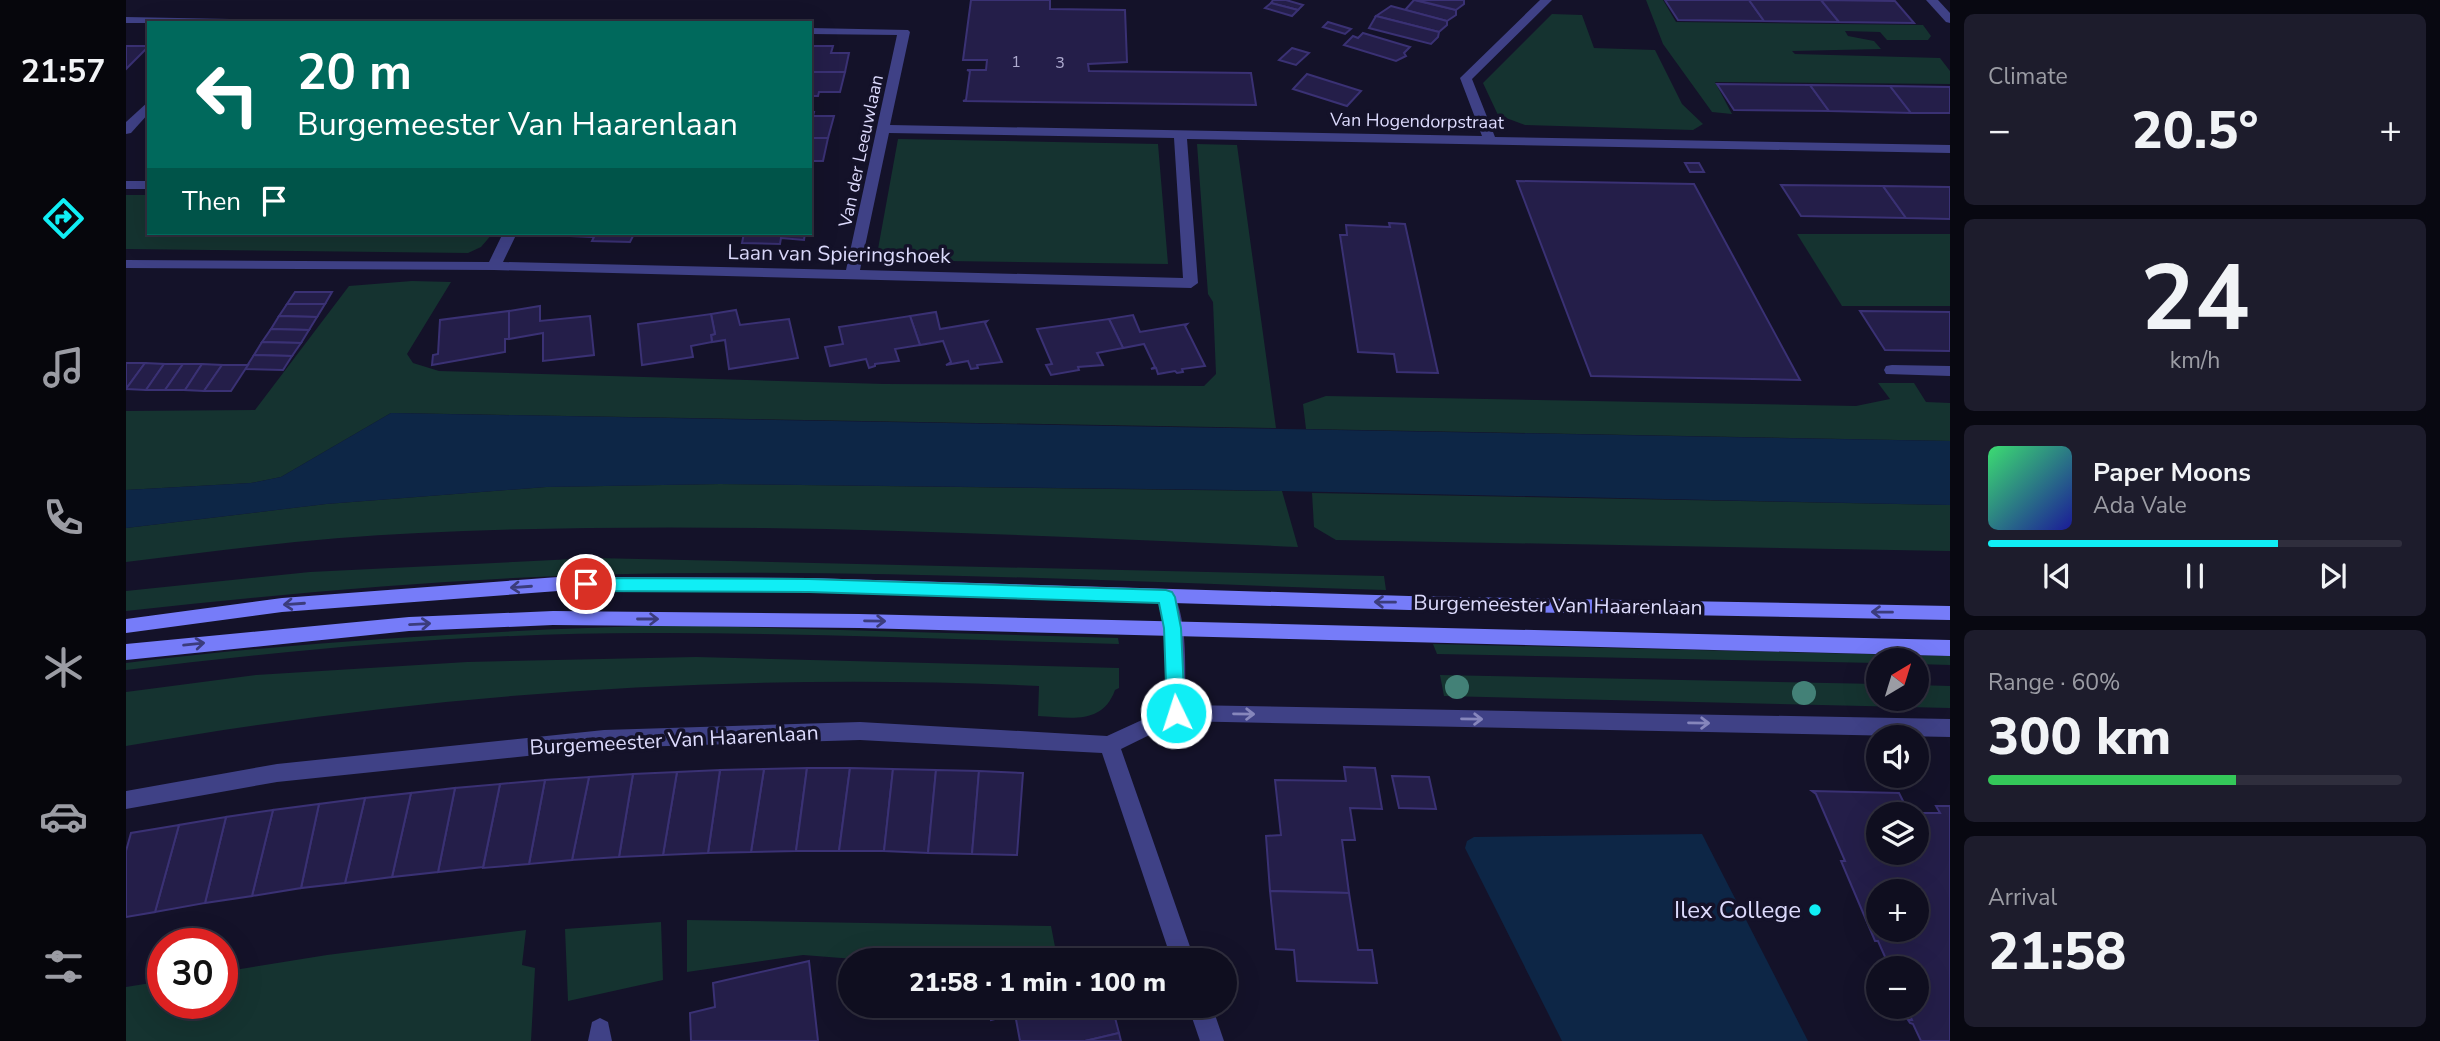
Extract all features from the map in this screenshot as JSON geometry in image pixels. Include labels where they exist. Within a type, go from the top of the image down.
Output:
[{"type":"main road","name":"Burgemeester Van Haarenlaan","points":[[126,626],[282,605],[558,584],[809,585],[1166,597],[1950,613]]},
{"type":"main road","name":"Burgemeester Van Haarenlaan","points":[[126,652],[409,624],[553,618],[859,621],[1950,648]]},
{"type":"street","points":[[1490,141],[1466,78],[1546,0]]},
{"type":"street","points":[[1932,0],[1950,20]]},
{"type":"street","points":[[126,20],[175,21]]},
{"type":"street","name":"Van der Leeuwlaan","points":[[812,31],[904,32],[852,276]]},
{"type":"street","points":[[126,130],[147,107]]},
{"type":"street","name":"Van Hogendorpstraat","points":[[883,128],[1950,149]]},
{"type":"street","name":"Laan van Spieringshoek","points":[[126,264],[494,266],[1191,283],[1180,134]]},
{"type":"street","points":[[126,185],[147,185]]},
{"type":"street","points":[[494,266],[509,235]]},
{"type":"street","points":[[1892,370],[1950,371]]},
{"type":"street","points":[[1166,597],[1173,628],[1176,713]]},
{"type":"street","name":"Burgemeester Van Haarenlaan","points":[[126,800],[277,773],[604,739],[860,731],[1109,745],[1176,713],[1950,728]]},
{"type":"street","points":[[1109,745],[1179,948]]},
{"type":"street","points":[[1204,1018],[1212,1041]]},
{"type":"green space","points":[[1646,0],[1663,0],[1676,22],[1923,25],[1931,36],[1928,40],[1887,40],[1880,32],[1845,31],[1848,36],[1874,41],[1881,49],[1792,51],[1795,54],[1940,58],[1950,71],[1950,84],[1715,82],[1732,114],[1712,112],[1663,44]]},
{"type":"green space","points":[[1552,14],[1582,15],[1594,48],[1655,50],[1682,104],[1703,124],[1693,130],[1525,125],[1498,115],[1483,83]]},
{"type":"green space","points":[[898,139],[1158,144],[1168,264],[876,260]]},
{"type":"green space","points":[[1197,144],[1237,145],[1276,428],[391,413],[281,477],[251,483],[126,490],[126,411],[255,410],[349,286],[412,281],[451,282],[407,354],[413,363],[439,371],[884,384],[1204,386],[1216,374],[1213,302],[1208,294]]},
{"type":"green space","points":[[126,195],[147,195],[147,235],[491,235],[481,247],[468,253],[126,249]]},
{"type":"green space","points":[[1797,234],[1950,234],[1950,306],[1842,306]]},
{"type":"green space","points":[[1878,383],[1914,383],[1926,402],[1950,403],[1950,441],[1306,429],[1303,404],[1326,396],[1856,406],[1890,399]]},
{"type":"green space","points":[[720,484],[1282,491],[1298,547],[858,530],[639,527],[382,535],[272,544],[126,562],[126,528],[326,504],[546,487]]},
{"type":"green space","points":[[1312,493],[1950,505],[1950,551],[1336,540],[1314,527]]},
{"type":"green space","points":[[594,558],[1384,576],[1386,590],[986,576],[687,573],[529,577],[414,584],[126,611],[126,591],[310,572]]},
{"type":"green space","points":[[667,625],[1118,638],[1119,644],[777,634],[597,633],[394,643],[126,670],[126,663],[329,643],[531,630]]},
{"type":"green space","points":[[1433,644],[1866,654],[1866,663],[1437,654]]},
{"type":"green space","points":[[1929,656],[1950,656],[1950,665],[1929,664]]},
{"type":"green space","points":[[696,657],[1119,668],[1119,688],[1102,709],[1093,714],[1073,718],[1038,716],[1039,686],[810,682],[581,691],[353,712],[126,746],[126,692],[256,675],[467,662]]},
{"type":"green space","points":[[1440,675],[1866,684],[1866,706],[1444,696]]},
{"type":"green space","points":[[1929,685],[1950,686],[1950,708],[1929,708]]},
{"type":"green space","points":[[687,920],[1051,926],[1055,948],[838,948],[838,958],[803,955],[687,972]]},
{"type":"green space","points":[[661,922],[663,980],[568,1001],[565,929]]},
{"type":"green space","points":[[526,930],[522,965],[535,968],[531,1041],[126,1041],[126,987],[147,984],[147,1019],[238,1019],[238,969],[327,955]]},
{"type":"water","points":[[391,413],[1950,441],[1950,505],[1233,490],[720,484],[546,487],[326,504],[126,528],[126,490],[251,483],[281,477]]},
{"type":"water","points":[[1702,834],[1808,1041],[1562,1041],[1465,848],[1467,841],[1474,837]]},
{"type":"building","points":[[971,0],[1050,0],[1050,9],[1125,10],[1127,62],[1088,64],[1089,71],[1251,73],[1256,105],[963,101],[966,100],[970,71],[967,70],[986,70],[987,60],[963,60]]},
{"type":"building","points":[[1273,0],[1286,0],[1303,5],[1298,10],[1271,3]]},
{"type":"building","points":[[1414,0],[1456,10],[1456,15],[1447,21],[1405,10]]},
{"type":"building","points":[[1416,0],[1464,0],[1464,4],[1456,10]]},
{"type":"building","points":[[1665,0],[1749,0],[1764,21],[1678,20]]},
{"type":"building","points":[[1749,0],[1821,0],[1839,22],[1764,21]]},
{"type":"building","points":[[1821,0],[1895,1],[1914,23],[1839,22]]},
{"type":"building","points":[[1271,3],[1298,10],[1292,16],[1265,8]]},
{"type":"building","points":[[1391,6],[1447,21],[1447,25],[1439,32],[1376,16]]},
{"type":"building","points":[[1376,16],[1439,32],[1438,37],[1431,44],[1369,28]]},
{"type":"building","points":[[1328,22],[1351,29],[1345,34],[1323,27]]},
{"type":"building","points":[[1363,33],[1410,47],[1404,53],[1406,56],[1396,61],[1344,45],[1353,36],[1358,38]]},
{"type":"building","points":[[126,46],[147,46],[147,48],[126,69]]},
{"type":"building","points":[[812,46],[833,46],[831,53],[849,53],[845,72],[812,72]]},
{"type":"building","points":[[1292,48],[1309,53],[1296,65],[1279,60]]},
{"type":"building","points":[[812,72],[845,72],[840,92],[819,92],[818,96],[812,96]]},
{"type":"building","points":[[1307,74],[1361,91],[1347,106],[1293,89]]},
{"type":"building","points":[[1717,84],[1810,85],[1829,111],[1734,110]]},
{"type":"building","points":[[1810,85],[1890,86],[1911,113],[1829,111]]},
{"type":"building","points":[[1890,86],[1950,87],[1950,113],[1911,113]]},
{"type":"building","points":[[812,112],[813,116],[834,116],[828,138],[812,138]]},
{"type":"building","points":[[812,138],[828,138],[823,161],[812,161]]},
{"type":"building","points":[[1685,163],[1699,163],[1704,172],[1690,172]]},
{"type":"building","points":[[1517,181],[1694,184],[1800,380],[1591,376]]},
{"type":"building","points":[[1781,185],[1883,186],[1906,218],[1801,216]]},
{"type":"building","points":[[1883,186],[1950,187],[1950,219],[1906,218]]},
{"type":"building","points":[[1389,223],[1405,224],[1438,373],[1397,372],[1394,354],[1358,352],[1340,235],[1347,235],[1346,225],[1390,227]]},
{"type":"building","points":[[744,235],[805,235],[804,240],[781,238],[780,244],[742,243]]},
{"type":"building","points":[[572,236],[633,236],[630,242],[592,241],[594,237]]},
{"type":"building","points":[[295,292],[332,292],[325,304],[287,304]]},
{"type":"building","points":[[287,304],[325,304],[317,317],[279,316]]},
{"type":"building","points":[[540,306],[540,321],[590,316],[594,355],[543,361],[543,333],[509,339],[509,311]]},
{"type":"building","points":[[736,310],[740,325],[789,319],[798,358],[729,369],[725,340],[712,342],[711,335],[715,334],[711,314]]},
{"type":"building","points":[[509,311],[509,339],[505,339],[505,352],[432,365],[433,355],[438,354],[440,320]]},
{"type":"building","points":[[1860,311],[1950,312],[1950,351],[1885,350]]},
{"type":"building","points":[[936,312],[940,329],[987,321],[985,323],[1002,362],[977,365],[978,368],[971,369],[968,361],[946,365],[951,362],[943,341],[920,345],[910,316]]},
{"type":"building","points":[[711,314],[715,334],[711,335],[712,342],[691,346],[693,357],[642,365],[638,324]]},
{"type":"building","points":[[1133,315],[1140,332],[1187,324],[1185,326],[1205,366],[1182,369],[1183,372],[1158,374],[1156,368],[1151,369],[1155,367],[1144,344],[1123,348],[1109,319]]},
{"type":"building","points":[[279,316],[317,317],[309,330],[271,329]]},
{"type":"building","points":[[910,316],[920,345],[895,349],[899,361],[875,364],[869,368],[866,359],[830,366],[825,347],[843,344],[839,327]]},
{"type":"building","points":[[1109,319],[1123,348],[1097,353],[1103,365],[1078,367],[1079,370],[1051,375],[1046,365],[1052,364],[1037,329]]},
{"type":"building","points":[[271,329],[309,330],[301,343],[262,342]]},
{"type":"building","points":[[262,342],[301,343],[292,356],[254,355]]},
{"type":"building","points":[[254,355],[292,356],[283,370],[245,369]]},
{"type":"building","points":[[126,363],[145,363],[126,389]]},
{"type":"building","points":[[145,363],[164,364],[146,390],[126,389]]},
{"type":"building","points":[[164,364],[183,364],[165,390],[146,390]]},
{"type":"building","points":[[183,364],[202,364],[185,390],[165,390]]},
{"type":"building","points":[[202,364],[222,365],[204,391],[185,390]]},
{"type":"building","points":[[222,365],[248,365],[231,391],[204,391]]},
{"type":"building","points":[[1344,767],[1375,768],[1382,809],[1350,808],[1355,840],[1342,840],[1349,893],[1270,891],[1266,836],[1281,835],[1275,780],[1346,781]]},
{"type":"building","points":[[807,768],[796,851],[751,852],[764,769]]},
{"type":"building","points":[[807,768],[850,768],[839,851],[796,851]]},
{"type":"building","points":[[850,768],[893,769],[884,851],[839,851]]},
{"type":"building","points":[[764,769],[751,852],[708,853],[720,770]]},
{"type":"building","points":[[893,769],[936,770],[928,853],[884,851]]},
{"type":"building","points":[[720,770],[708,853],[663,855],[677,772]]},
{"type":"building","points":[[936,770],[979,771],[972,854],[928,853]]},
{"type":"building","points":[[979,771],[1023,773],[1017,855],[972,854]]},
{"type":"building","points":[[677,772],[663,855],[619,857],[633,774]]},
{"type":"building","points":[[633,774],[619,857],[572,860],[589,777]]},
{"type":"building","points":[[1392,776],[1429,777],[1436,809],[1399,808]]},
{"type":"building","points":[[589,777],[572,860],[529,864],[545,780]]},
{"type":"building","points":[[545,780],[529,864],[483,868],[500,784]]},
{"type":"building","points":[[500,784],[483,867],[438,872],[455,788]]},
{"type":"building","points":[[455,788],[438,872],[392,877],[411,793]]},
{"type":"building","points":[[1812,791],[1899,793],[1904,802],[1866,802],[1866,865],[1929,865],[1929,813],[1940,813],[1936,806],[1950,806],[1950,1041],[1921,1041],[1913,1024],[1908,1020],[1929,1019],[1929,956],[1885,956],[1878,942],[1929,942],[1929,879],[1866,879],[1866,920],[1841,861],[1845,861],[1816,794]]},
{"type":"building","points":[[411,793],[392,877],[345,883],[365,798]]},
{"type":"building","points":[[365,798],[345,883],[301,888],[319,804]]},
{"type":"building","points":[[319,804],[301,888],[252,896],[273,810]]},
{"type":"building","points":[[273,810],[252,896],[205,903],[226,817]]},
{"type":"building","points":[[226,817],[205,903],[155,912],[179,825]]},
{"type":"building","points":[[179,825],[155,912],[126,917],[126,851],[131,833]]},
{"type":"building","points":[[1270,891],[1349,893],[1358,950],[1372,950],[1377,983],[1297,981],[1294,950],[1276,949]]},
{"type":"building","points":[[809,961],[818,1041],[691,1041],[690,1013],[715,1007],[713,983]]},
{"type":"building","points":[[1016,1018],[1115,1018],[1119,1033],[1085,1041],[1020,1041]]},
{"type":"building","points":[[1119,1033],[1121,1041],[1085,1041]]},
{"type":"place","name":"Ilex College","points":[[1815,910]]},
{"type":"route","points":[[586,584],[809,585],[1166,597],[1173,628],[1172,660],[1176,713]]}]
